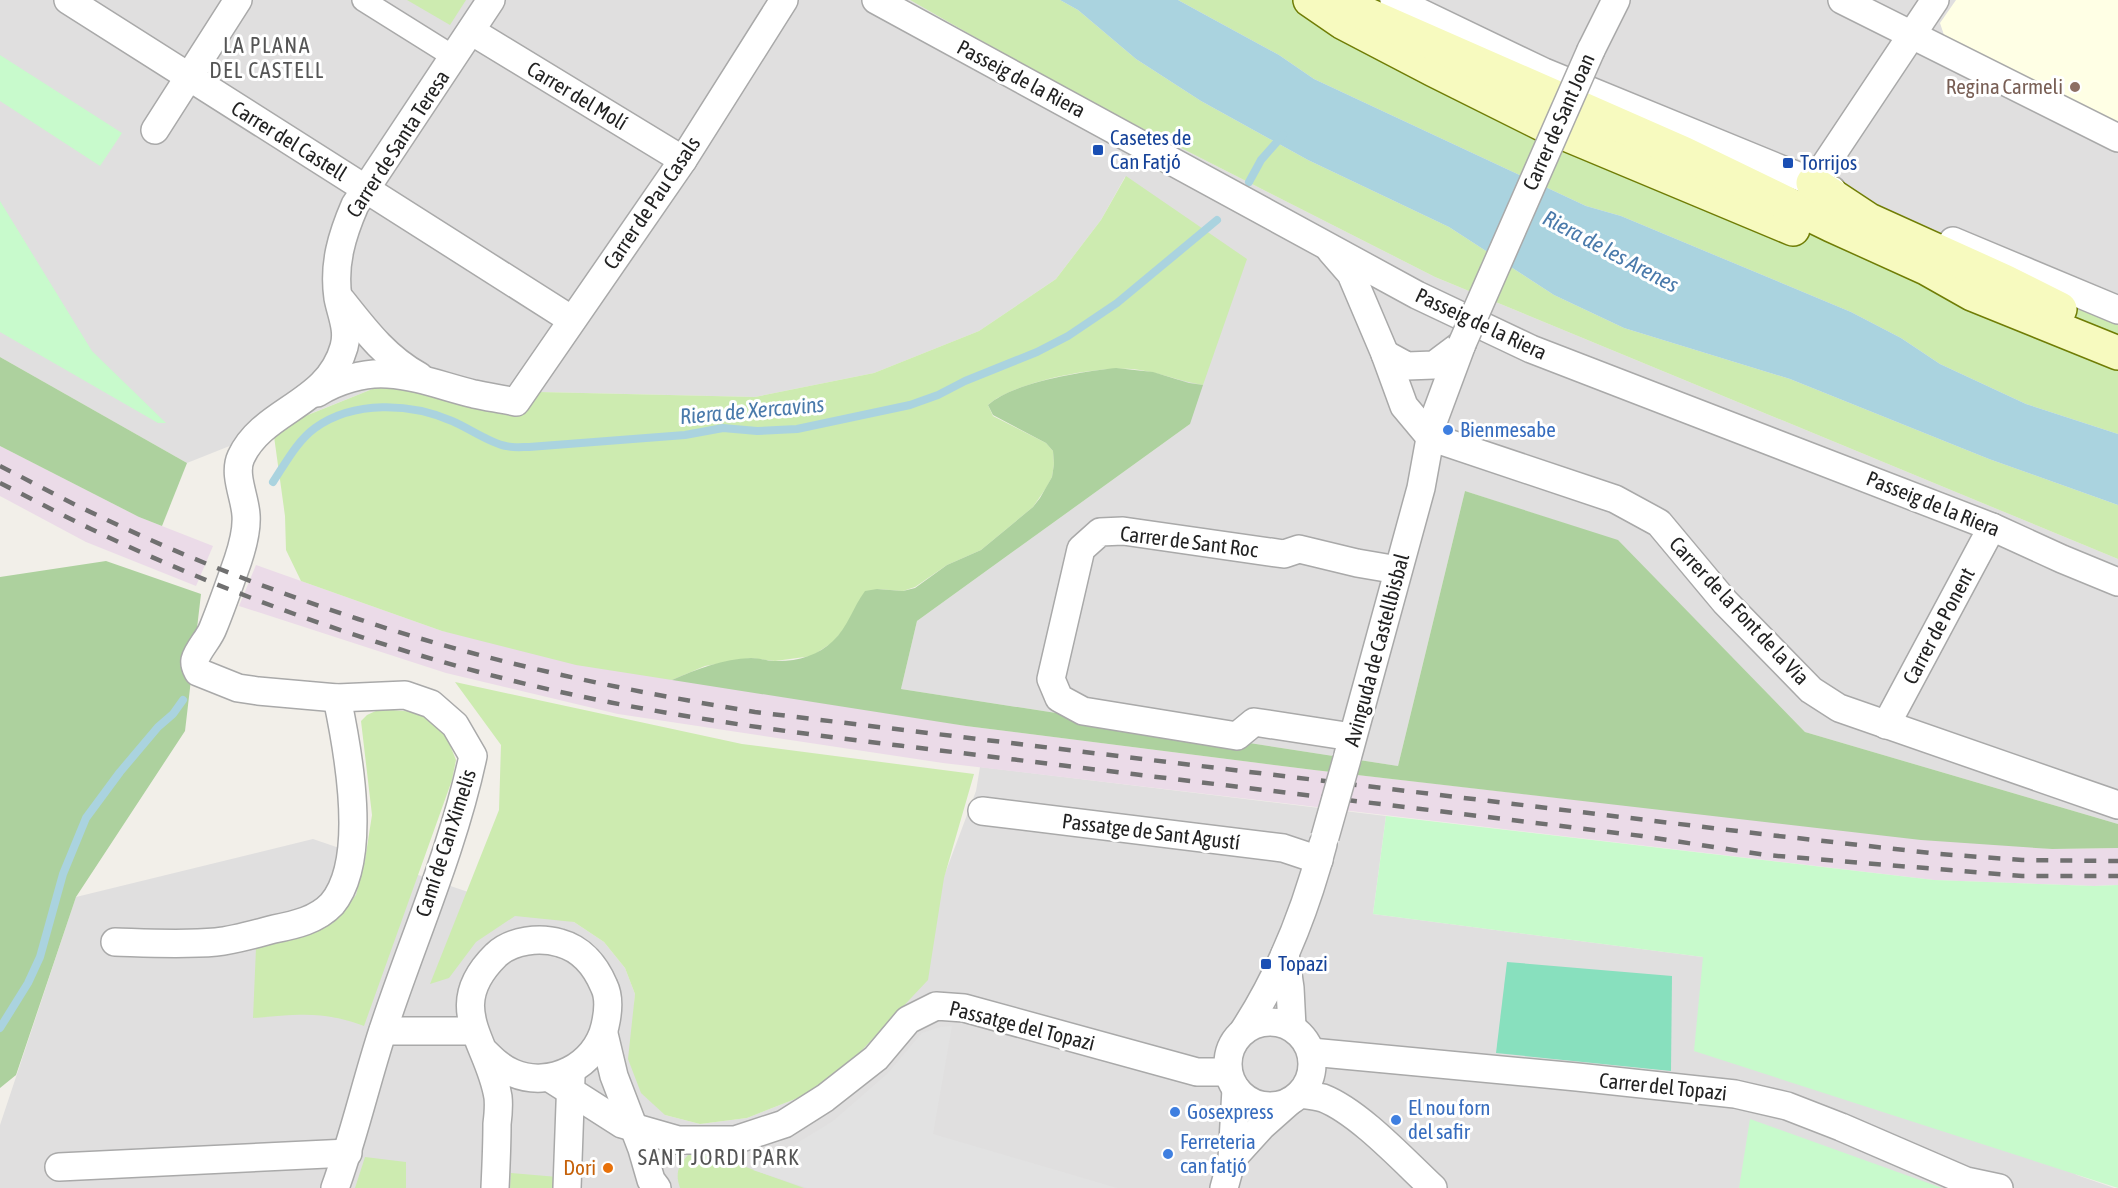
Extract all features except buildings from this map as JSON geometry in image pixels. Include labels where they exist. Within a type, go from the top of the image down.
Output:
[{"type":"main road","points":[[1310,0],[1362,33],[1544,125],[1920,280],[1972,294],[2118,353]]},
{"type":"main road","points":[[1334,0],[1683,153],[1926,268],[1972,294]]},
{"type":"main road","points":[[1813,183],[1869,220],[2004,281],[2071,315],[2118,344]]},
{"type":"street","name":"Carrer del Castell","points":[[68,0],[572,320]]},
{"type":"street","points":[[155,130],[238,0]]},
{"type":"street","points":[[363,0],[454,57]]},
{"type":"street","name":"Carrer de Santa Teresa","points":[[220,608],[239,556],[247,517],[239,479],[240,459],[258,432],[308,399],[328,379],[339,363],[345,344],[346,328],[338,296],[336,263],[344,232],[356,205],[491,0]]},
{"type":"street","name":"Carrer de Pau Casals","points":[[428,380],[474,394],[516,402],[683,160],[784,0]]},
{"type":"street","name":"Passeig de la Riera","points":[[876,0],[1417,295],[1531,349],[1992,527],[2118,582]]},
{"type":"street","points":[[1394,0],[1544,72],[1813,183],[2116,303]]},
{"type":"street","name":"Carrer de Sant Joan","points":[[1462,344],[1591,50],[1616,0]]},
{"type":"street","points":[[1842,0],[2118,138]]},
{"type":"street","points":[[1813,183],[1935,0]]},
{"type":"street","name":"Carrer del Molí","points":[[471,31],[683,160]]},
{"type":"street","points":[[1324,243],[1351,274],[1404,406],[1430,437]]},
{"type":"street","points":[[338,296],[379,347],[403,368],[428,380]]},
{"type":"street","points":[[1385,354],[1407,366],[1434,365],[1462,344]]},
{"type":"street","name":"Avinguda de Castellbisbal","points":[[1285,954],[1309,894],[1421,488],[1433,422],[1462,344]]},
{"type":"street","points":[[308,399],[331,385],[362,377],[386,374],[428,380]]},
{"type":"street","name":"Carrer de la Font de la Via","points":[[1430,437],[1615,499],[1659,523],[1725,602],[1811,690],[1839,708],[2118,805]]},
{"type":"street","name":"Carrer de Ponent","points":[[1886,725],[1992,527]]},
{"type":"street","name":"Carrer de Sant Roc","points":[[1349,748],[1254,722],[1237,735],[1083,711],[1059,698],[1051,679],[1081,549],[1100,532],[1123,531],[1284,554],[1299,549],[1398,570]]},
{"type":"street","name":"Camí de Can Ximelis","points":[[220,608],[212,630],[196,657],[195,665],[198,672],[238,688],[338,698],[405,695],[431,704],[455,725],[473,756],[464,799],[383,1031],[348,1153],[335,1188]]},
{"type":"street","points":[[115,942],[216,942],[299,924],[319,915],[330,906],[339,895],[350,858],[352,830],[353,804],[347,744],[338,698]]},
{"type":"street","name":"Passatge de Sant Agustí","points":[[982,811],[1283,848],[1322,849]]},
{"type":"street","points":[[383,1031],[479,1041],[497,1064],[513,1074],[531,1078],[564,1080],[596,1049],[604,1034],[608,1013],[606,991],[597,970],[582,954],[563,943],[541,939],[519,943],[500,952],[484,968],[473,987],[470,1009],[479,1041],[498,1098],[495,1188]]},
{"type":"street","points":[[1285,954],[1292,1027]]},
{"type":"street","points":[[1224,1188],[1232,1159],[1232,1080],[1228,1057],[1234,1040],[1244,1030],[1258,1008],[1285,954]]},
{"type":"street","name":"Passatge del Topazi","points":[[564,1080],[622,1124],[678,1140],[735,1140],[784,1125],[825,1098],[876,1058],[908,1020],[936,1006],[964,1008],[1232,1080]]},
{"type":"street","points":[[1232,1159],[1262,1126],[1294,1098],[1311,1076],[1313,1061],[1305,1039],[1292,1027],[1279,1022],[1264,1021],[1244,1030]]},
{"type":"street","points":[[604,1034],[614,1076],[654,1184]]},
{"type":"street","name":"Carrer del Topazi","points":[[1311,1053],[1735,1094],[1787,1106],[1966,1181],[1999,1188]]},
{"type":"street","points":[[564,1080],[567,1188]]},
{"type":"street","points":[[1232,1080],[1246,1099],[1260,1105],[1275,1106],[1294,1098],[1323,1098],[1375,1133],[1433,1188]]},
{"type":"street","points":[[654,1184],[652,1164],[657,1154],[678,1140]]},
{"type":"street","points":[[59,1167],[348,1153]]},
{"type":"shaded area","points":[[0,0],[910,0],[1069,91],[1435,277],[2118,559],[2118,824],[1805,732],[1618,541],[1465,491],[1398,766],[901,689],[917,621],[1190,424],[1125,177],[1101,220],[1056,279],[979,331],[874,373],[755,397],[375,388],[187,463],[0,357]]},
{"type":"shaded area","points":[[1381,0],[2118,0],[2118,319],[1528,73]]},
{"type":"shaded area","name":"Regina Carmeli","points":[[1956,0],[2118,0],[2118,130],[1947,44],[1940,23]]},
{"type":"shaded area","points":[[0,446],[139,517],[213,546],[196,586],[86,542],[0,496]]},
{"type":"shaded area","points":[[256,565],[442,631],[966,726],[1550,797],[2052,849],[2118,848],[2118,885],[1934,880],[943,763],[618,714],[446,673],[239,606]]},
{"type":"shaded area","points":[[980,767],[1386,816],[1373,914],[1703,957],[2077,1175],[2114,1188],[0,1188],[0,1125],[76,897],[313,839],[471,893],[574,922],[604,942],[625,968],[635,994],[633,1022],[665,1115],[700,1124],[747,1118],[808,1094],[892,1015],[976,791]]},
{"type":"shaded area","points":[[952,1026],[933,1134],[1117,1188],[807,1188],[753,1170],[833,1121],[887,1074],[922,1033]]},
{"type":"green space","points":[[407,0],[466,0],[450,25]]},
{"type":"green space","points":[[910,0],[1060,0],[1078,10],[1136,59],[1201,101],[1308,160],[1449,227],[1554,295],[1624,328],[1790,379],[1989,459],[2118,505],[2118,559],[1435,277],[1069,91]]},
{"type":"green space","points":[[1178,0],[1381,0],[1528,73],[2118,319],[2118,434],[2026,404],[1940,364],[1901,338],[1851,312],[1621,216],[1586,206],[1314,79],[1279,55]]},
{"type":"green space","points":[[0,55],[122,133],[100,166],[0,101]]},
{"type":"green space","points":[[1126,176],[1247,259],[1203,385],[1140,370],[1083,372],[1038,382],[1001,396],[988,405],[993,416],[1046,443],[1053,451],[1052,477],[1033,507],[981,550],[947,565],[915,587],[903,591],[877,589],[833,642],[812,656],[775,661],[751,658],[705,666],[672,680],[576,665],[442,631],[301,581],[286,550],[285,516],[273,429],[375,388],[755,397],[874,373],[979,331],[1056,279],[1101,220]]},
{"type":"green space","points":[[0,201],[92,351],[166,423],[158,423],[0,332]]},
{"type":"green space","points":[[0,357],[187,463],[162,526],[139,517],[0,446]]},
{"type":"green space","points":[[1116,368],[1153,372],[1203,385],[1190,424],[917,621],[901,689],[1398,766],[1465,491],[1618,540],[1805,732],[2118,824],[2118,848],[2052,849],[1921,840],[1314,770],[966,726],[672,680],[701,668],[730,660],[751,658],[782,661],[813,654],[827,646],[838,635],[865,591],[877,589],[903,591],[915,588],[947,565],[981,550],[1033,507],[1052,477],[1054,464],[1053,451],[1046,443],[993,415],[988,405],[999,397],[1030,384],[1067,375]]},
{"type":"green space","points":[[106,561],[201,594],[185,731],[76,897],[16,1075],[0,1088],[0,577]]},
{"type":"green space","points":[[455,682],[742,744],[974,774],[944,878],[928,980],[848,1065],[808,1094],[747,1118],[700,1124],[665,1115],[641,1093],[628,1059],[635,994],[625,968],[604,942],[574,922],[515,916],[476,942],[449,978],[430,984],[499,810],[501,745]]},
{"type":"green space","points":[[380,709],[416,712],[444,730],[456,760],[452,780],[364,1026],[322,1016],[253,1018],[256,948],[306,936],[333,923],[356,895],[365,860],[372,815],[361,721],[367,715]]},
{"type":"green space","points":[[1386,816],[1934,880],[2118,885],[2118,1188],[1694,1051],[1703,957],[1373,914]]},
{"type":"green space","points":[[1507,962],[1672,976],[1671,1071],[1496,1053]]},
{"type":"green space","points":[[1750,1119],[1942,1188],[1739,1188]]},
{"type":"green space","points":[[688,1155],[715,1156],[804,1188],[680,1188],[678,1170]]},
{"type":"green space","points":[[365,1157],[406,1162],[406,1188],[355,1188]]},
{"type":"green space","points":[[511,1173],[558,1177],[558,1188],[510,1188]]},
{"type":"water","name":"Riera de les Arenes","points":[[1060,0],[1178,0],[1279,55],[1314,79],[1586,206],[1621,216],[1851,312],[1901,338],[1940,364],[2026,404],[2118,434],[2118,505],[1989,459],[1790,379],[1624,328],[1554,295],[1449,227],[1308,160],[1201,101],[1136,59],[1078,10]]},
{"type":"waterway","name":"Riera de Xercavins","points":[[1249,182],[1261,160],[1283,135]]},
{"type":"waterway","name":"Riera de Xercavins","points":[[273,482],[297,446],[315,428],[330,419],[365,409],[383,407],[419,411],[452,421],[500,445],[529,447],[685,435],[723,428],[757,431],[797,429],[910,405],[1037,352],[1068,336],[1117,303],[1217,220]]},
{"type":"waterway","points":[[0,1028],[28,983],[40,957],[63,874],[86,818],[120,772],[183,700]]},
{"type":"railway","points":[[0,466],[161,544],[325,608],[505,662],[655,694],[755,712],[1770,835],[1940,854],[2022,860],[2118,861]]},
{"type":"railway","points":[[0,483],[79,523],[191,574],[348,633],[506,679],[631,706],[820,736],[1642,836],[1766,855],[2022,876],[2118,876]]},
{"type":"place","name":"Regina Carmeli","points":[[2075,87]]},
{"type":"place","name":"Casetes de Can Fatjó","points":[[1098,150]]},
{"type":"place","name":"Torrijos","points":[[1788,163]]},
{"type":"place","name":"Bienmesabe","points":[[1448,430]]},
{"type":"place","name":"Topazi","points":[[1266,964]]},
{"type":"place","name":"Gosexpress","points":[[1175,1112]]},
{"type":"place","name":"El nou forn del safir","points":[[1396,1120]]},
{"type":"place","name":"Ferreteria can fatjó","points":[[1168,1154]]},
{"type":"place","name":"Dori","points":[[608,1168]]},
{"type":"district","name":"LA PLANA DEL CASTELL","points":[[267,58]]},
{"type":"district","name":"SANT JORDI PARK","points":[[719,1157]]}]
